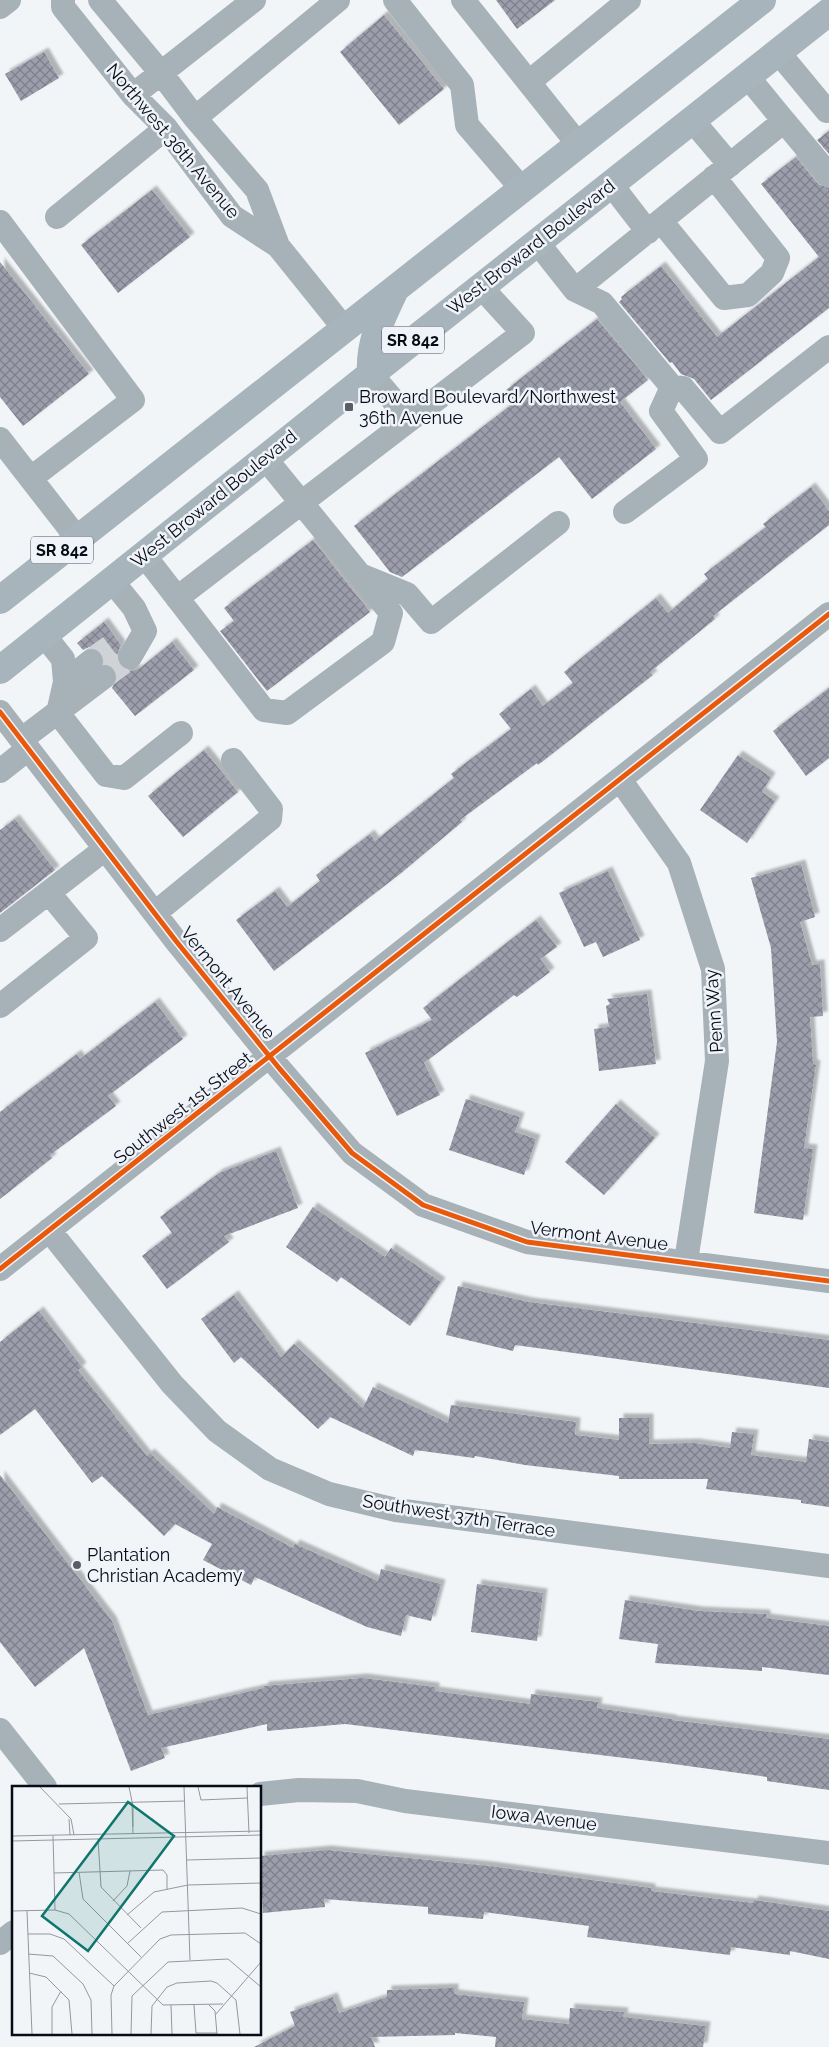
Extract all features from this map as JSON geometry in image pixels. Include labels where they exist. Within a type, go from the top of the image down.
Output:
[{"type":"main road","name":"SR 842","points":[[4,599],[78,538],[522,189],[749,4]]},
{"type":"main road","name":"West Broward Boulevard","points":[[0,670],[829,12]]},
{"type":"main road","points":[[371,374],[370,356],[377,328],[397,286]]},
{"type":"street","points":[[0,8],[9,0]]},
{"type":"street","name":"Northwest 36th Avenue","points":[[63,0],[63,7],[133,95],[166,128],[232,216],[278,246],[344,328]]},
{"type":"street","name":"Northwest 36th Avenue","points":[[100,0],[161,73],[195,118],[257,190],[278,246]]},
{"type":"street","points":[[133,95],[254,0]]},
{"type":"street","points":[[195,118],[338,0]]},
{"type":"street","points":[[395,0],[462,85],[467,125],[522,189]]},
{"type":"street","points":[[463,0],[578,144]]},
{"type":"street","points":[[528,82],[629,0]]},
{"type":"street","points":[[778,52],[827,111]]},
{"type":"street","points":[[747,76],[829,175]]},
{"type":"street","points":[[611,184],[724,298],[748,295],[772,273],[778,258],[722,171],[692,120]]},
{"type":"street","points":[[575,290],[784,121]]},
{"type":"street","points":[[57,217],[166,128]]},
{"type":"street","points":[[0,222],[133,400],[30,478]]},
{"type":"street","points":[[537,242],[575,290],[602,303],[672,387],[683,388],[720,432],[829,347]]},
{"type":"street","points":[[178,598],[523,333],[481,287]]},
{"type":"street","points":[[371,374],[409,419]]},
{"type":"street","points":[[625,512],[696,459],[661,411],[672,387]]},
{"type":"street","points":[[0,440],[78,538]]},
{"type":"street","points":[[144,555],[264,710],[287,713],[383,642],[391,613],[266,458]]},
{"type":"street","points":[[361,575],[408,594],[431,622],[558,523]]},
{"type":"street","points":[[112,581],[134,608],[144,631],[124,649]]},
{"type":"street","name":"Southwest 1st Street","points":[[0,1269],[621,781],[829,614]]},
{"type":"street","points":[[0,771],[58,713],[87,675],[63,658],[44,636]]},
{"type":"street","name":"Vermont Avenue","points":[[0,712],[154,913],[270,1057],[352,1153],[423,1205],[527,1242],[686,1261],[829,1281]]},
{"type":"street","points":[[58,713],[106,775],[115,777],[124,778],[181,733]]},
{"type":"street","points":[[154,913],[270,819],[272,809],[233,760]]},
{"type":"street","name":"Penn Way","points":[[621,781],[679,863],[714,969],[717,1061],[686,1261]]},
{"type":"street","points":[[0,930],[105,849]]},
{"type":"street","points":[[0,1006],[86,938],[49,893]]},
{"type":"street","name":"Southwest 37th Terrace","points":[[49,1230],[172,1384],[217,1431],[270,1469],[329,1494],[396,1510],[829,1566]]},
{"type":"street","points":[[0,1730],[44,1786]]},
{"type":"street","name":"Iowa Avenue","points":[[261,1794],[299,1790],[357,1791],[405,1801],[829,1853]]},
{"type":"street","points":[[0,1943],[12,1934]]},
{"type":"building","points":[[496,0],[555,0],[517,29]]},
{"type":"building","points":[[384,15],[444,89],[399,125],[340,52]]},
{"type":"building","points":[[44,52],[59,78],[21,101],[5,74]]},
{"type":"building","points":[[829,131],[829,154],[817,140]]},
{"type":"building","points":[[796,157],[818,184],[829,188],[829,308],[711,400],[694,379],[681,374],[672,362],[670,363],[619,302],[622,299],[621,297],[661,266],[717,337],[819,257],[761,184]]},
{"type":"building","points":[[152,190],[190,237],[118,293],[81,245]]},
{"type":"building","points":[[0,262],[89,374],[23,426],[0,397]]},
{"type":"building","points":[[597,319],[648,380],[620,402],[656,449],[592,499],[559,457],[402,577],[390,572],[354,526],[515,402],[506,390]]},
{"type":"building","points":[[811,487],[829,511],[829,525],[713,616],[715,619],[650,672],[653,675],[538,765],[537,763],[460,820],[462,822],[400,874],[274,971],[236,920],[275,891],[287,907],[320,881],[316,875],[370,834],[375,841],[454,778],[451,774],[511,729],[499,714],[531,689],[543,706],[573,683],[564,672],[656,598],[668,613],[708,579],[704,574],[766,527],[763,524]]},
{"type":"building","points":[[313,540],[370,612],[267,691],[220,631],[234,621],[224,608]]},
{"type":"building","points":[[104,622],[121,645],[116,657],[118,664],[124,669],[130,671],[139,669],[172,642],[194,670],[135,716],[112,688],[118,676],[115,668],[104,664],[102,653],[96,648],[89,647],[83,650],[77,643]]},
{"type":"building","points":[[829,688],[829,758],[806,776],[773,731]]},
{"type":"building","points":[[204,750],[238,792],[183,837],[148,796]]},
{"type":"building","points":[[738,755],[771,777],[762,792],[775,801],[747,843],[700,810]]},
{"type":"building","points":[[15,819],[55,870],[0,913],[0,830]]},
{"type":"building","points":[[801,864],[815,917],[800,922],[812,965],[820,964],[823,1016],[810,1017],[813,1064],[816,1065],[804,1148],[813,1149],[803,1220],[754,1213],[777,1042],[771,948],[751,878]]},
{"type":"building","points":[[608,871],[640,940],[603,957],[596,942],[584,947],[559,893]]},
{"type":"building","points":[[536,920],[557,947],[540,959],[550,972],[517,997],[514,995],[424,1063],[440,1095],[397,1116],[365,1053],[432,1020],[423,1008]]},
{"type":"building","points":[[647,994],[656,1064],[599,1071],[594,1029],[609,1027],[606,1006],[610,1004],[607,999]]},
{"type":"building","points":[[155,1002],[183,1039],[108,1096],[116,1106],[50,1155],[52,1158],[0,1199],[0,1112],[77,1054],[80,1059]]},
{"type":"building","points":[[466,1099],[520,1117],[515,1132],[536,1139],[524,1175],[449,1150]]},
{"type":"building","points":[[616,1104],[655,1138],[604,1195],[565,1162]]},
{"type":"building","points":[[276,1151],[298,1208],[224,1236],[229,1242],[167,1289],[142,1256],[172,1233],[160,1217],[219,1173]]},
{"type":"building","points":[[313,1207],[385,1257],[391,1248],[441,1282],[410,1326],[341,1277],[337,1282],[286,1247]]},
{"type":"building","points":[[458,1286],[529,1302],[829,1340],[829,1388],[515,1345],[513,1351],[446,1335]]},
{"type":"building","points":[[234,1295],[281,1357],[294,1344],[363,1408],[373,1387],[448,1423],[451,1405],[576,1422],[575,1435],[619,1440],[619,1418],[649,1418],[649,1444],[694,1443],[730,1448],[732,1432],[754,1434],[751,1455],[806,1462],[809,1439],[829,1442],[829,1507],[801,1503],[801,1500],[706,1489],[708,1479],[619,1479],[619,1476],[525,1465],[475,1456],[474,1458],[415,1450],[413,1456],[330,1417],[318,1429],[241,1357],[234,1363],[201,1319]]},
{"type":"building","points":[[39,1311],[82,1367],[78,1370],[147,1456],[150,1453],[214,1514],[217,1507],[293,1548],[295,1544],[378,1581],[381,1569],[441,1584],[431,1621],[406,1615],[401,1636],[367,1627],[255,1577],[251,1585],[203,1560],[212,1544],[175,1524],[164,1536],[102,1476],[92,1483],[35,1409],[0,1435],[0,1342]]},
{"type":"building","points":[[0,1475],[112,1621],[148,1715],[264,1688],[264,1686],[363,1678],[435,1687],[435,1691],[530,1704],[531,1694],[598,1702],[597,1708],[672,1720],[829,1739],[829,1790],[767,1781],[767,1777],[666,1763],[345,1724],[267,1731],[267,1724],[161,1748],[165,1758],[131,1771],[84,1648],[35,1687],[0,1642]]},
{"type":"building","points":[[477,1584],[543,1593],[537,1641],[471,1632]]},
{"type":"building","points":[[625,1600],[699,1611],[766,1614],[766,1618],[829,1626],[829,1675],[762,1667],[762,1671],[655,1663],[658,1644],[619,1639]]},
{"type":"building","points":[[327,1850],[490,1866],[651,1888],[651,1891],[753,1903],[754,1900],[829,1911],[829,1959],[790,1951],[790,1955],[731,1947],[730,1955],[587,1937],[589,1926],[484,1912],[483,1919],[428,1914],[428,1907],[324,1899],[325,1907],[263,1913],[261,1856]]},
{"type":"building","points":[[454,1988],[454,1994],[524,2002],[522,2019],[569,2024],[570,2008],[624,2012],[623,2017],[706,2026],[703,2047],[495,2047],[496,2037],[455,2033],[455,2035],[371,2037],[375,2047],[254,2047],[295,2026],[290,2012],[333,1997],[339,2013],[387,1997],[387,1990]]},
{"type":"tunnel","points":[[91,661],[118,641]]},
{"type":"tunnel","points":[[104,677],[130,657]]},
{"type":"cycle path","points":[[0,1269],[829,614]]},
{"type":"cycle path","points":[[0,712],[176,941],[279,1068],[352,1153],[423,1205],[527,1242],[829,1281]]},
{"type":"place","name":"Broward Boulevard/Northwest 36th Avenue","points":[[349,407]]},
{"type":"place","name":"Plantation Christian Academy","points":[[77,1565]]}]
